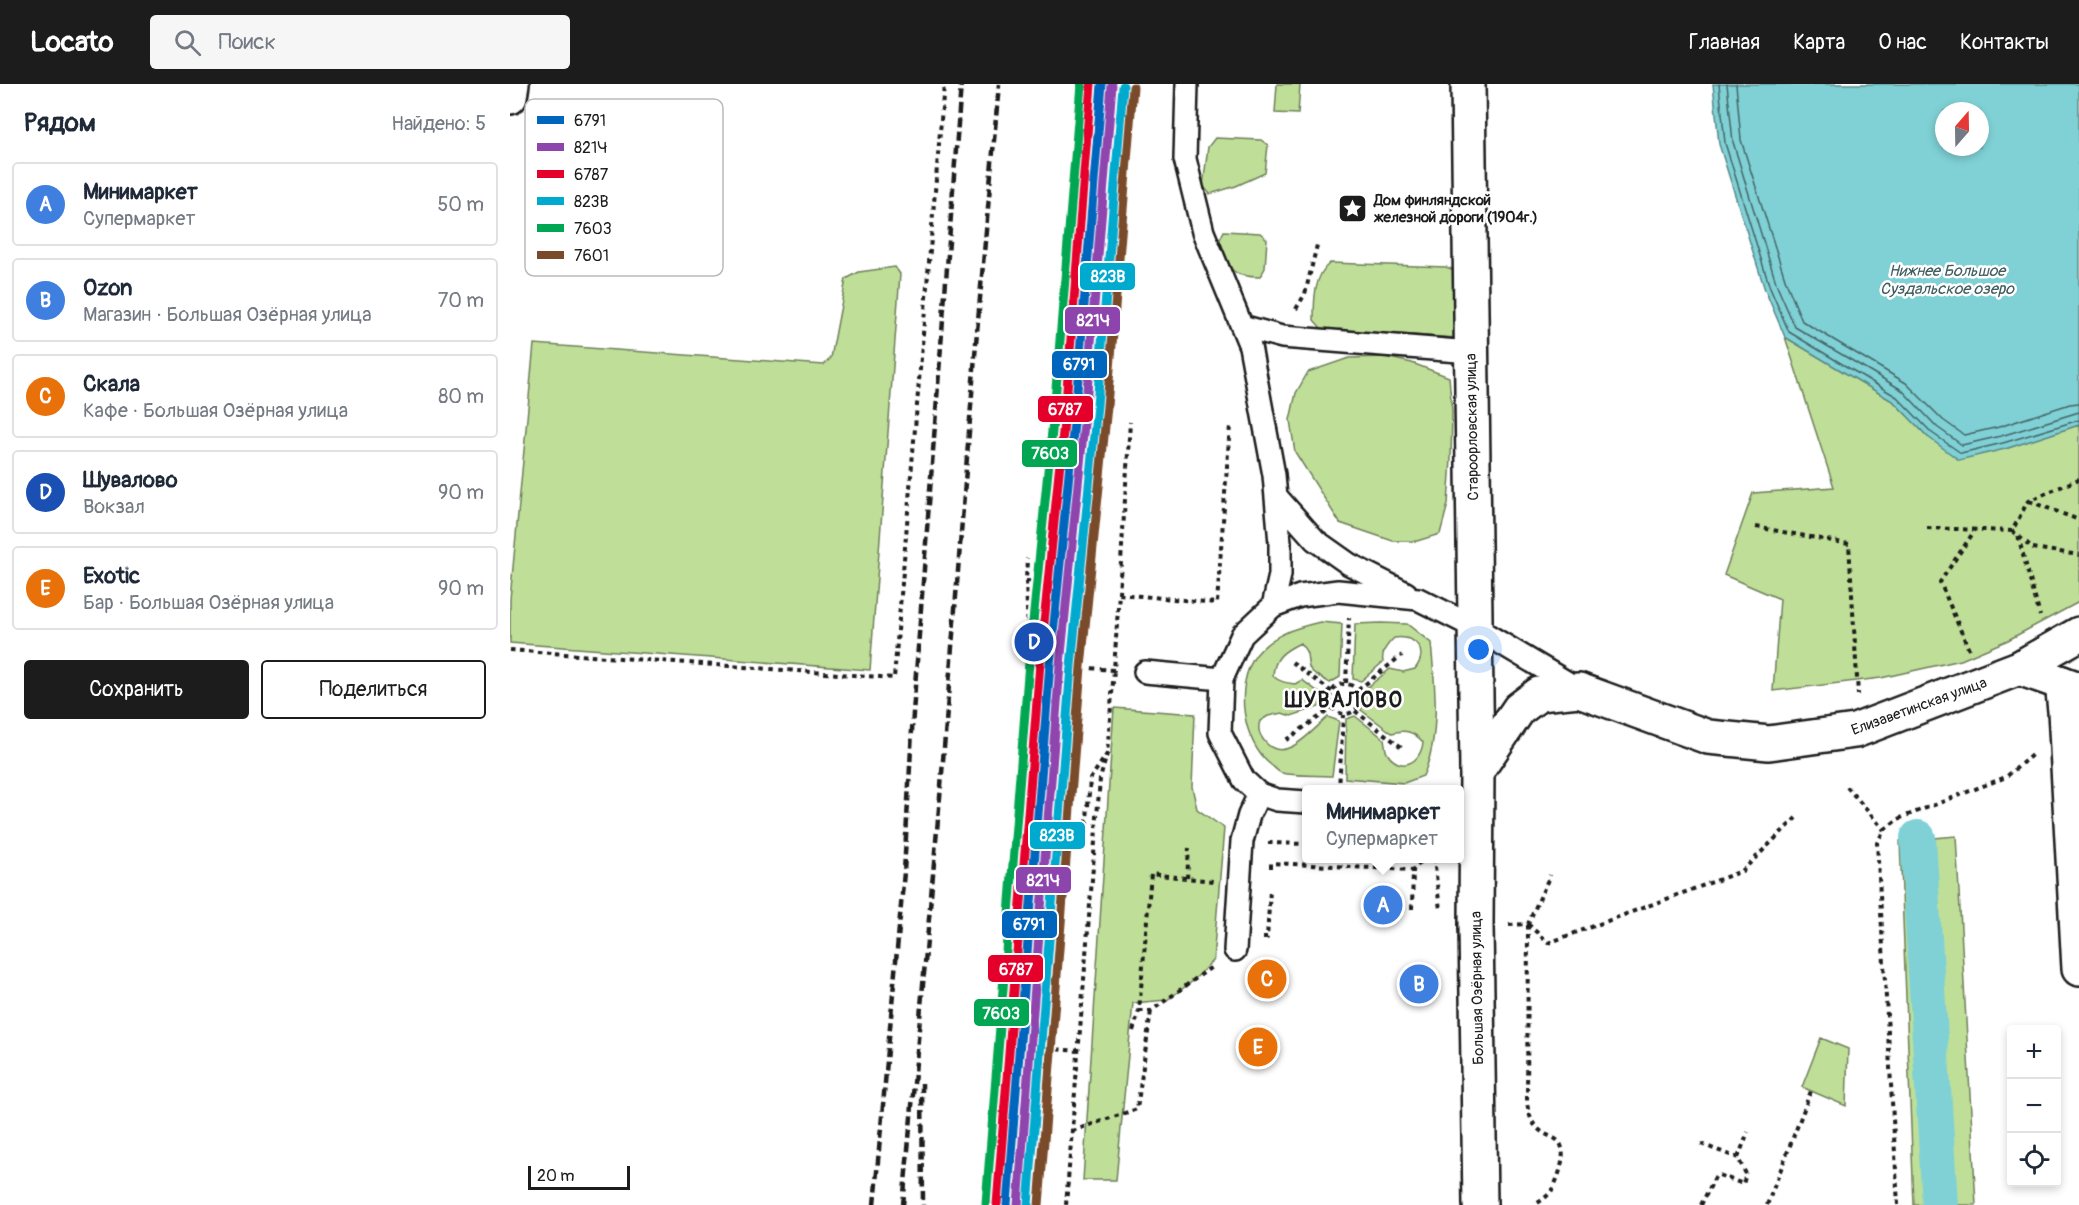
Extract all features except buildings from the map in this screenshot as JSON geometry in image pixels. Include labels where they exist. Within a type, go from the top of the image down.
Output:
[{"type":"street","points":[[510,97],[512,84]]},
{"type":"street","name":"Староорловская улица","points":[[1468,84],[1477,771]]},
{"type":"street","name":"Елизаветинская улица","points":[[1477,771],[1519,709],[1539,694],[1578,690],[1708,737],[1769,743],[1856,731],[2019,669],[2079,634]]},
{"type":"street","points":[[2019,669],[2070,686],[2065,711],[2079,969]]},
{"type":"street","name":"Большая Озёрная улица","points":[[1477,771],[1468,811],[1476,925],[1480,1205]]},
{"type":"lane","points":[[1188,84],[1185,159],[1203,232],[1250,346],[1276,496],[1280,575],[1273,606]]},
{"type":"lane","points":[[1242,326],[1282,337],[1471,352]]},
{"type":"lane","points":[[1252,360],[1282,337]]},
{"type":"lane","points":[[1276,496],[1316,540],[1350,564],[1474,627],[1578,690]]},
{"type":"lane","points":[[1302,802],[1277,800],[1259,794],[1244,780],[1220,734],[1222,679],[1242,635],[1273,606],[1300,596],[1338,591],[1418,599]]},
{"type":"lane","points":[[1145,672],[1222,679]]},
{"type":"lane","points":[[1236,944],[1242,841],[1249,815],[1259,794]]},
{"type":"path","points":[[510,650],[894,678],[944,84]]},
{"type":"path","points":[[1282,337],[1305,294],[1317,245]]},
{"type":"path","points":[[1066,1205],[1100,779],[1107,754],[1114,670],[1130,422]]},
{"type":"path","points":[[1119,594],[1216,603],[1230,425]]},
{"type":"path","points":[[1026,581],[1044,582],[1054,443],[1036,442]]},
{"type":"path","points":[[2012,531],[2028,501],[2079,479]]},
{"type":"path","points":[[2028,501],[2079,520]]},
{"type":"path","points":[[1756,527],[1849,544],[1858,699],[1856,731]]},
{"type":"path","points":[[1927,528],[2012,531],[2033,548],[2079,555]]},
{"type":"path","points":[[1969,650],[1940,582],[1975,530]]},
{"type":"path","points":[[2018,536],[2040,616]]},
{"type":"path","points":[[990,1205],[1029,663],[1027,558]]},
{"type":"path","points":[[1346,683],[1350,592]]},
{"type":"path","points":[[1358,690],[1402,655]]},
{"type":"path","points":[[1292,662],[1332,692]]},
{"type":"path","points":[[1029,663],[1145,672]]},
{"type":"path","points":[[1346,683],[1358,690],[1360,700],[1355,711],[1343,715],[1332,708],[1329,701],[1332,692],[1341,684],[1346,683]]},
{"type":"path","points":[[1286,740],[1332,708]]},
{"type":"path","points":[[1355,711],[1404,749]]},
{"type":"path","points":[[1339,785],[1343,715]]},
{"type":"path","points":[[1898,1205],[1877,843],[1884,830],[1898,819],[2006,777],[2035,752]]},
{"type":"path","points":[[1054,845],[1085,847],[1090,779],[1107,754]]},
{"type":"path","points":[[1847,787],[1884,830]]},
{"type":"path","points":[[1507,925],[1528,924],[1548,943],[1742,871],[1796,818]]},
{"type":"path","points":[[1242,841],[1302,844]]},
{"type":"path","points":[[1187,878],[1190,848]]},
{"type":"path","points":[[1271,874],[1271,863],[1413,870]]},
{"type":"path","points":[[1412,909],[1413,870],[1420,863]]},
{"type":"path","points":[[1435,863],[1440,914]]},
{"type":"path","points":[[1133,1031],[1139,1011],[1151,874],[1239,884]]},
{"type":"path","points":[[1534,1205],[1545,1199],[1552,1189],[1563,1149],[1558,1141],[1537,1129],[1531,1121],[1527,1104],[1528,924],[1550,875]]},
{"type":"path","points":[[1139,1011],[1151,1011],[1236,944],[1267,938],[1270,885]]},
{"type":"path","points":[[1072,1131],[1137,1109],[1151,1011]]},
{"type":"path","points":[[1039,1048],[1079,1051]]},
{"type":"path","points":[[1767,1205],[1811,1091]]},
{"type":"path","points":[[1738,1158],[1749,1132]]},
{"type":"path","points":[[1701,1144],[1738,1158],[1746,1174],[1743,1184],[1719,1176],[1715,1177],[1701,1205]]},
{"type":"green space","points":[[1277,84],[1300,84],[1298,114],[1275,113]]},
{"type":"green space","points":[[1215,138],[1261,140],[1268,145],[1265,173],[1236,186],[1210,194],[1203,186],[1208,147]]},
{"type":"green space","points":[[1224,231],[1260,233],[1267,239],[1265,268],[1260,277],[1241,275],[1231,269],[1219,241]]},
{"type":"green space","points":[[1330,263],[1446,267],[1457,271],[1457,338],[1322,329],[1314,320],[1315,297],[1321,274]]},
{"type":"green space","points":[[895,267],[900,274],[870,670],[510,643],[510,599],[534,344],[824,365],[831,358],[846,279],[859,272]]},
{"type":"green space","points":[[1785,337],[1894,402],[1928,437],[2005,449],[2079,425],[2079,602],[2008,640],[1961,660],[1881,678],[1773,691],[1780,599],[1724,575],[1753,493],[1834,487]]},
{"type":"green space","points":[[1385,357],[1412,363],[1449,377],[1452,411],[1448,504],[1440,534],[1417,541],[1393,541],[1340,523],[1295,452],[1290,420],[1296,393],[1308,372],[1349,358]]},
{"type":"green space","points":[[1320,622],[1342,624],[1340,677],[1330,683],[1312,672],[1306,652],[1300,643],[1289,649],[1275,664],[1273,676],[1280,681],[1292,684],[1302,680],[1321,694],[1321,702],[1319,707],[1291,716],[1282,713],[1268,716],[1260,721],[1259,730],[1266,743],[1282,750],[1298,743],[1328,717],[1339,721],[1332,776],[1282,773],[1261,755],[1253,742],[1244,713],[1245,682],[1249,667],[1256,655],[1270,642],[1293,630]]},
{"type":"green space","points":[[1355,624],[1407,624],[1431,643],[1435,711],[1429,761],[1423,776],[1404,783],[1345,778],[1346,719],[1355,716],[1384,739],[1387,753],[1397,763],[1409,763],[1414,760],[1423,742],[1406,731],[1392,733],[1361,710],[1365,701],[1363,691],[1390,669],[1403,672],[1415,669],[1421,656],[1414,642],[1409,639],[1394,638],[1384,652],[1383,662],[1361,681],[1353,679]]},
{"type":"green space","points":[[1114,708],[1195,714],[1192,787],[1197,809],[1224,828],[1213,960],[1193,981],[1167,1000],[1133,1003],[1116,1180],[1083,1180]]},
{"type":"green space","points":[[1956,836],[1976,1205],[1914,1205],[1900,841]]},
{"type":"green space","points":[[1821,1038],[1848,1049],[1846,1106],[1802,1087]]},
{"type":"water","name":"Нижнее Большое Суздальское озеро","points":[[1713,84],[2079,84],[2079,425],[2005,449],[1959,460],[1928,437],[1894,402],[1785,337],[1765,290],[1719,144]]},
{"type":"waterway","points":[[1918,838],[1940,1205]]},
{"type":"railway","points":[[874,1205],[904,872],[913,713],[961,84]]},
{"type":"railway","points":[[903,1205],[941,786],[999,84]]},
{"type":"railway","points":[[922,1083],[923,1205]]},
{"type":"transit line","name":"7603","points":[[986,1203],[1029,662],[1055,401],[1081,84]]},
{"type":"transit line","name":"6787","points":[[997,1204],[1040,663],[1066,402],[1091,84]]},
{"type":"transit line","name":"6791","points":[[1007,1205],[1050,664],[1076,403],[1102,84]]},
{"type":"transit line","name":"821Ч","points":[[1018,1205],[1060,665],[1086,404],[1112,85]]},
{"type":"transit line","name":"823В","points":[[1028,1205],[1071,666],[1097,405],[1123,86]]},
{"type":"transit line","name":"7601","points":[[1039,1205],[1081,667],[1107,406],[1133,87]]},
{"type":"place","name":"Дом финляндской железной дороги (1904г.)","points":[[1353,209]]},
{"type":"place","name":"Шувалово","points":[[1034,642]]},
{"type":"place","name":"Минимаркет","points":[[1383,905]]},
{"type":"place","name":"Скала","points":[[1267,979]]},
{"type":"place","name":"Ozon","points":[[1419,984]]},
{"type":"place","name":"Exotic","points":[[1258,1047]]},
{"type":"district","name":"ШУВАЛОВО","points":[[1344,700]]}]
